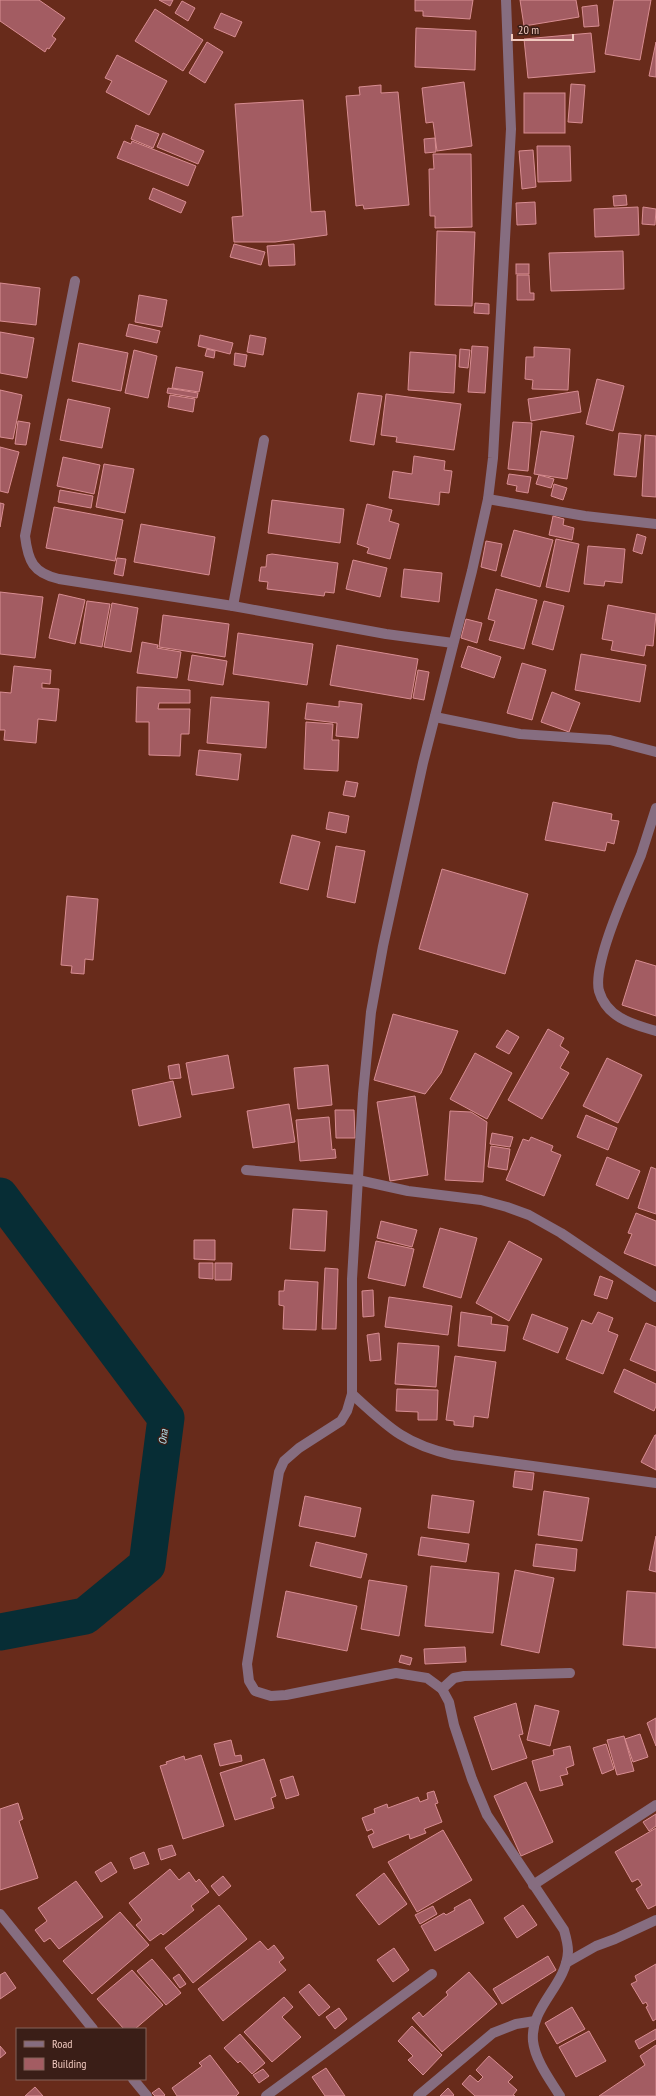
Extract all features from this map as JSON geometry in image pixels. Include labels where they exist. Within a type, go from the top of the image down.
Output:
[{"type":"street","points":[[506,0],[511,129],[510,162],[496,424],[488,499],[472,571],[434,717],[383,946],[371,1012],[352,1279],[352,1394],[347,1411],[341,1421],[299,1448],[284,1461],[279,1472],[247,1664],[249,1681],[255,1691],[271,1696],[286,1695],[396,1673],[427,1678],[442,1689],[449,1702],[454,1725],[472,1779],[487,1815],[564,1930],[568,1944],[566,1963],[535,2021],[533,2041],[536,2053],[560,2096]]},
{"type":"street","points":[[75,281],[25,536],[27,554],[34,566],[44,576],[233,606],[386,634],[453,643]]},
{"type":"street","points":[[233,606],[264,440]]},
{"type":"street","points":[[488,499],[585,516],[656,524]]},
{"type":"street","points":[[434,717],[520,734],[610,740],[656,752]]},
{"type":"street","points":[[656,808],[641,853],[606,946],[598,979],[599,991],[613,1014],[623,1021],[656,1030]]},
{"type":"street","points":[[246,1170],[358,1180],[408,1191],[481,1200],[529,1215],[561,1233],[656,1297]]},
{"type":"street","points":[[352,1394],[386,1426],[410,1442],[427,1449],[475,1459],[656,1483]]},
{"type":"street","points":[[442,1689],[454,1678],[464,1676],[570,1673]]},
{"type":"street","points":[[533,1885],[656,1805]]},
{"type":"street","points":[[0,1914],[93,2028]]},
{"type":"street","points":[[566,1963],[596,1946],[656,1920]]},
{"type":"street","points":[[266,2096],[432,1974]]},
{"type":"street","points":[[418,2096],[493,2033],[516,2024],[535,2021]]},
{"type":"street","points":[[134,2080],[147,2096]]},
{"type":"building","points":[[0,0],[39,0],[65,18],[52,36],[56,39],[49,49],[47,48],[45,52],[0,21]]},
{"type":"building","points":[[159,0],[173,0],[170,6]]},
{"type":"building","points":[[415,0],[473,0],[470,19],[423,16],[423,11],[415,11]]},
{"type":"building","points":[[520,0],[576,0],[579,17],[524,26]]},
{"type":"building","points":[[614,0],[651,0],[640,60],[605,54]]},
{"type":"building","points":[[182,1],[195,8],[188,21],[175,13]]},
{"type":"building","points":[[597,5],[599,26],[584,27],[582,7]]},
{"type":"building","points":[[155,9],[203,40],[183,71],[135,41]]},
{"type":"building","points":[[221,13],[242,22],[235,37],[214,28]]},
{"type":"building","points":[[416,28],[476,31],[475,70],[415,67]]},
{"type":"building","points":[[591,33],[595,72],[528,78],[524,39]]},
{"type":"building","points":[[207,42],[223,52],[205,83],[189,73]]},
{"type":"building","points":[[656,42],[656,77],[649,76]]},
{"type":"building","points":[[117,55],[167,81],[149,115],[106,92],[112,81],[105,78]]},
{"type":"building","points":[[464,82],[472,146],[437,151],[433,122],[426,123],[422,88]]},
{"type":"building","points":[[571,84],[585,85],[582,123],[568,122]]},
{"type":"building","points":[[381,85],[381,93],[398,92],[409,205],[364,209],[363,205],[356,206],[346,96],[360,95],[359,87]]},
{"type":"building","points":[[524,93],[565,93],[565,133],[524,133]]},
{"type":"building","points":[[303,100],[311,212],[325,211],[327,235],[275,242],[234,242],[232,217],[243,216],[235,104]]},
{"type":"building","points":[[136,125],[159,134],[153,148],[131,139]]},
{"type":"building","points":[[163,133],[204,151],[198,164],[157,147]]},
{"type":"building","points":[[435,138],[436,152],[425,153],[424,139]]},
{"type":"building","points":[[124,141],[131,144],[132,141],[196,166],[188,186],[117,158]]},
{"type":"building","points":[[537,146],[570,146],[571,181],[538,182]]},
{"type":"building","points":[[533,150],[536,187],[522,189],[519,151]]},
{"type":"building","points":[[433,154],[471,154],[472,227],[435,228],[435,216],[430,216],[429,169],[434,169]]},
{"type":"building","points":[[153,188],[186,202],[181,213],[149,199]]},
{"type":"building","points":[[626,195],[627,205],[614,206],[613,196]]},
{"type":"building","points":[[535,202],[536,224],[517,225],[516,203]]},
{"type":"building","points":[[638,207],[639,235],[595,237],[594,209]]},
{"type":"building","points":[[643,207],[656,209],[655,225],[642,224]]},
{"type":"building","points":[[437,231],[475,232],[472,306],[435,305]]},
{"type":"building","points":[[234,244],[265,252],[261,265],[230,257]]},
{"type":"building","points":[[294,244],[295,265],[269,266],[267,246]]},
{"type":"building","points":[[623,251],[624,289],[551,291],[549,253]]},
{"type":"building","points":[[516,264],[529,264],[529,274],[516,274]]},
{"type":"building","points":[[517,275],[529,275],[530,293],[534,293],[534,300],[517,300]]},
{"type":"building","points":[[0,283],[40,288],[36,325],[0,321]]},
{"type":"building","points":[[139,295],[167,300],[162,327],[135,322]]},
{"type":"building","points":[[475,303],[489,304],[489,314],[474,313]]},
{"type":"building","points":[[129,324],[160,331],[157,343],[126,336]]},
{"type":"building","points":[[0,332],[34,338],[27,378],[0,373]]},
{"type":"building","points":[[200,335],[233,343],[230,354],[198,346]]},
{"type":"building","points":[[250,335],[266,338],[263,355],[247,352]]},
{"type":"building","points":[[79,343],[128,353],[121,391],[72,381]]},
{"type":"building","points":[[472,346],[488,347],[485,393],[468,392]]},
{"type":"building","points":[[534,347],[570,349],[568,390],[532,389],[533,380],[525,379],[526,357],[534,357]]},
{"type":"building","points":[[207,349],[215,351],[214,358],[205,356]]},
{"type":"building","points":[[460,349],[470,350],[468,368],[459,367]]},
{"type":"building","points":[[134,350],[157,356],[148,398],[125,393]]},
{"type":"building","points":[[410,352],[456,355],[454,393],[408,390]]},
{"type":"building","points":[[235,353],[247,355],[245,367],[234,365]]},
{"type":"building","points":[[176,367],[203,372],[199,392],[172,388]]},
{"type":"building","points":[[597,379],[624,386],[613,431],[586,424]]},
{"type":"building","points":[[168,388],[198,393],[197,398],[167,393]]},
{"type":"building","points":[[0,390],[22,395],[13,439],[0,437]]},
{"type":"building","points":[[578,391],[581,412],[531,421],[528,399]]},
{"type":"building","points":[[358,393],[382,396],[374,445],[350,441]]},
{"type":"building","points":[[386,394],[461,404],[454,450],[396,442],[397,437],[381,435]]},
{"type":"building","points":[[170,395],[195,399],[193,412],[168,407]]},
{"type":"building","points":[[68,399],[110,408],[102,448],[60,440]]},
{"type":"building","points":[[18,421],[30,423],[26,445],[15,444]]},
{"type":"building","points":[[513,422],[532,423],[528,471],[508,469]]},
{"type":"building","points":[[541,431],[574,436],[567,479],[534,474]]},
{"type":"building","points":[[619,433],[641,435],[636,477],[614,475]]},
{"type":"building","points":[[645,435],[656,436],[656,497],[642,496]]},
{"type":"building","points":[[0,447],[19,452],[8,493],[0,491]]},
{"type":"building","points":[[414,456],[445,461],[444,470],[452,471],[449,493],[440,492],[439,505],[389,498],[393,471],[412,474]]},
{"type":"building","points":[[63,457],[100,465],[94,494],[57,486]]},
{"type":"building","points":[[104,464],[134,469],[125,513],[96,507]]},
{"type":"building","points":[[509,474],[531,477],[528,493],[516,491],[517,486],[507,484]]},
{"type":"building","points":[[539,475],[554,479],[551,488],[536,484]]},
{"type":"building","points":[[554,484],[567,488],[563,500],[551,496]]},
{"type":"building","points":[[60,490],[93,496],[91,508],[58,502]]},
{"type":"building","points":[[272,500],[344,509],[340,543],[268,533]]},
{"type":"building","points":[[0,503],[4,504],[0,527]]},
{"type":"building","points":[[367,504],[392,510],[389,521],[399,524],[390,559],[367,553],[369,548],[357,544]]},
{"type":"building","points":[[54,507],[123,520],[115,561],[46,548]]},
{"type":"building","points":[[553,516],[564,519],[563,525],[574,528],[572,540],[549,535]]},
{"type":"building","points":[[141,524],[215,537],[209,575],[134,562]]},
{"type":"building","points":[[514,530],[553,540],[540,587],[501,576]]},
{"type":"building","points":[[637,534],[646,537],[642,554],[633,551]]},
{"type":"building","points":[[556,539],[579,544],[569,592],[546,587]]},
{"type":"building","points":[[486,541],[502,544],[496,571],[481,567]]},
{"type":"building","points":[[588,546],[625,549],[622,583],[605,581],[604,586],[584,584]]},
{"type":"building","points":[[272,554],[338,563],[334,593],[325,592],[324,596],[267,589],[268,582],[259,581],[261,567],[266,567],[267,555]]},
{"type":"building","points":[[117,558],[126,559],[123,576],[114,574]]},
{"type":"building","points":[[353,560],[387,568],[380,597],[346,589]]},
{"type":"building","points":[[404,569],[442,573],[439,602],[401,597]]},
{"type":"building","points":[[496,589],[537,600],[524,649],[489,640],[495,621],[488,619]]},
{"type":"building","points":[[0,592],[43,597],[35,658],[0,654]]},
{"type":"building","points":[[59,594],[85,600],[75,644],[49,638]]},
{"type":"building","points":[[87,601],[110,604],[102,647],[80,643]]},
{"type":"building","points":[[544,601],[564,606],[553,650],[532,644]]},
{"type":"building","points":[[112,603],[138,608],[131,652],[104,647]]},
{"type":"building","points":[[608,605],[656,614],[653,646],[646,645],[644,656],[611,650],[613,641],[602,639]]},
{"type":"building","points":[[163,615],[229,624],[225,657],[159,647]]},
{"type":"building","points":[[466,619],[482,623],[477,643],[461,638]]},
{"type":"building","points":[[238,633],[313,644],[307,685],[233,674]]},
{"type":"building","points":[[142,642],[158,645],[157,648],[181,652],[177,678],[137,673]]},
{"type":"building","points":[[337,645],[418,659],[411,699],[330,685]]},
{"type":"building","points":[[468,646],[501,657],[494,678],[461,667]]},
{"type":"building","points":[[581,654],[646,665],[640,702],[575,690]]},
{"type":"building","points":[[192,655],[227,661],[223,685],[188,680]]},
{"type":"building","points":[[522,663],[546,670],[532,720],[507,713]]},
{"type":"building","points":[[14,666],[51,670],[50,684],[42,683],[42,688],[59,689],[56,721],[38,719],[36,743],[4,740],[5,730],[0,730],[0,692],[11,693]]},
{"type":"building","points":[[418,670],[429,672],[424,700],[413,698]]},
{"type":"building","points":[[137,687],[190,690],[190,703],[159,703],[158,709],[190,709],[189,734],[181,734],[180,756],[149,755],[149,722],[136,722]]},
{"type":"building","points":[[552,692],[580,703],[569,732],[541,722]]},
{"type":"building","points":[[211,697],[269,702],[266,748],[207,743]]},
{"type":"building","points":[[339,701],[362,704],[358,738],[336,736],[337,723],[305,719],[307,703],[339,707]]},
{"type":"building","points":[[306,722],[333,724],[332,740],[339,740],[338,771],[304,769]]},
{"type":"building","points":[[199,750],[241,754],[238,780],[196,775]]},
{"type":"building","points":[[346,781],[358,783],[355,797],[343,795]]},
{"type":"building","points":[[553,802],[612,814],[611,820],[619,821],[614,844],[607,842],[605,851],[545,840]]},
{"type":"building","points":[[329,812],[349,816],[346,833],[326,829]]},
{"type":"building","points":[[292,835],[320,842],[308,890],[280,883]]},
{"type":"building","points":[[336,846],[365,851],[355,903],[327,897]]},
{"type":"building","points":[[442,869],[528,894],[505,974],[419,949]]},
{"type":"building","points":[[67,896],[98,899],[93,960],[85,959],[84,974],[71,973],[72,966],[61,965]]},
{"type":"building","points":[[636,960],[656,966],[656,1016],[622,1005]]},
{"type":"building","points":[[393,1014],[458,1031],[441,1073],[425,1094],[374,1080]]},
{"type":"building","points":[[548,1029],[564,1038],[560,1046],[569,1052],[560,1068],[569,1073],[542,1119],[508,1100]]},
{"type":"building","points":[[507,1030],[519,1037],[509,1054],[496,1047]]},
{"type":"building","points":[[475,1053],[512,1073],[487,1119],[450,1099]]},
{"type":"building","points":[[228,1055],[234,1088],[192,1095],[186,1063]]},
{"type":"building","points":[[607,1058],[642,1075],[618,1123],[583,1106]]},
{"type":"building","points":[[179,1064],[181,1078],[170,1079],[168,1066]]},
{"type":"building","points":[[328,1065],[332,1105],[298,1109],[294,1068]]},
{"type":"building","points":[[173,1081],[181,1117],[139,1126],[132,1090]]},
{"type":"building","points":[[415,1096],[428,1175],[390,1181],[377,1102]]},
{"type":"building","points":[[289,1104],[295,1142],[253,1148],[247,1111]]},
{"type":"building","points":[[335,1110],[354,1110],[355,1138],[336,1138]]},
{"type":"building","points":[[450,1111],[471,1112],[487,1122],[483,1182],[445,1180]]},
{"type":"building","points":[[586,1115],[617,1128],[608,1150],[577,1137]]},
{"type":"building","points":[[329,1117],[332,1150],[335,1149],[336,1158],[300,1161],[296,1120]]},
{"type":"building","points":[[492,1133],[513,1137],[510,1147],[490,1144]]},
{"type":"building","points":[[531,1137],[553,1146],[551,1151],[561,1155],[544,1196],[506,1180],[523,1139],[529,1141]]},
{"type":"building","points":[[491,1146],[510,1149],[507,1170],[488,1167]]},
{"type":"building","points":[[607,1157],[640,1171],[628,1199],[596,1185]]},
{"type":"building","points":[[651,1167],[656,1169],[656,1214],[638,1208]]},
{"type":"building","points":[[293,1209],[327,1211],[325,1251],[290,1249]]},
{"type":"building","points":[[636,1213],[656,1221],[656,1266],[624,1253],[632,1234],[628,1233]]},
{"type":"building","points":[[381,1221],[417,1230],[412,1247],[377,1238]]},
{"type":"building","points":[[440,1228],[477,1238],[461,1298],[423,1287]]},
{"type":"building","points":[[194,1240],[215,1240],[215,1260],[194,1259]]},
{"type":"building","points":[[376,1241],[414,1249],[405,1286],[368,1278]]},
{"type":"building","points":[[509,1241],[542,1259],[509,1321],[476,1303]]},
{"type":"building","points":[[199,1263],[213,1263],[213,1279],[199,1278]]},
{"type":"building","points":[[215,1263],[232,1263],[231,1280],[215,1280]]},
{"type":"building","points":[[325,1268],[338,1269],[336,1329],[322,1329]]},
{"type":"building","points":[[600,1276],[613,1281],[607,1299],[594,1295]]},
{"type":"building","points":[[285,1280],[318,1282],[316,1330],[283,1329],[284,1306],[279,1305],[279,1291],[284,1291]]},
{"type":"building","points":[[373,1290],[374,1316],[363,1317],[362,1291]]},
{"type":"building","points":[[389,1297],[452,1306],[448,1335],[385,1327]]},
{"type":"building","points":[[461,1312],[492,1317],[491,1324],[508,1326],[505,1351],[458,1346]]},
{"type":"building","points":[[598,1312],[613,1318],[608,1331],[618,1335],[603,1374],[566,1359],[582,1320],[592,1324]]},
{"type":"building","points":[[532,1314],[568,1328],[558,1353],[523,1339]]},
{"type":"building","points":[[646,1323],[656,1327],[656,1371],[630,1360]]},
{"type":"building","points":[[379,1333],[381,1360],[370,1361],[367,1335]]},
{"type":"building","points":[[398,1343],[439,1346],[436,1387],[395,1384]]},
{"type":"building","points":[[455,1356],[496,1362],[488,1418],[474,1416],[473,1427],[454,1425],[454,1421],[446,1420]]},
{"type":"building","points":[[624,1369],[656,1384],[656,1406],[654,1411],[614,1392]]},
{"type":"building","points":[[397,1389],[438,1390],[437,1420],[418,1420],[418,1412],[396,1411]]},
{"type":"building","points":[[656,1435],[656,1470],[641,1462]]},
{"type":"building","points":[[515,1471],[534,1473],[532,1490],[513,1487]]},
{"type":"building","points":[[544,1491],[589,1498],[582,1541],[538,1535]]},
{"type":"building","points":[[432,1495],[474,1501],[469,1533],[428,1528]]},
{"type":"building","points":[[305,1496],[361,1508],[355,1537],[299,1526]]},
{"type":"building","points":[[656,1536],[656,1572],[649,1570]]},
{"type":"building","points":[[421,1537],[469,1544],[466,1562],[418,1555]]},
{"type":"building","points":[[316,1542],[367,1554],[361,1578],[310,1566]]},
{"type":"building","points":[[536,1544],[577,1549],[575,1571],[533,1566]]},
{"type":"building","points":[[431,1566],[499,1573],[493,1633],[425,1626]]},
{"type":"building","points":[[515,1570],[554,1578],[539,1653],[501,1645]]},
{"type":"building","points":[[369,1580],[407,1586],[399,1636],[361,1629]]},
{"type":"building","points":[[286,1591],[357,1606],[347,1651],[277,1637]]},
{"type":"building","points":[[627,1591],[656,1593],[656,1648],[623,1645]]},
{"type":"building","points":[[465,1647],[466,1662],[425,1664],[424,1649]]},
{"type":"building","points":[[401,1655],[412,1658],[410,1665],[399,1662]]},
{"type":"building","points":[[516,1703],[523,1734],[519,1735],[527,1758],[492,1770],[474,1717]]},
{"type":"building","points":[[535,1705],[559,1711],[550,1746],[527,1740]]},
{"type":"building","points":[[656,1718],[656,1746],[647,1723]]},
{"type":"building","points":[[640,1734],[648,1757],[633,1762],[625,1739]]},
{"type":"building","points":[[624,1736],[634,1771],[617,1775],[607,1740]]},
{"type":"building","points":[[231,1740],[235,1756],[241,1755],[242,1761],[220,1766],[214,1744]]},
{"type":"building","points":[[606,1744],[614,1769],[602,1774],[593,1748]]},
{"type":"building","points":[[570,1746],[574,1765],[566,1768],[568,1774],[560,1776],[563,1785],[540,1791],[532,1761],[554,1755],[553,1750]]},
{"type":"building","points":[[201,1755],[224,1826],[183,1839],[160,1766],[167,1764],[166,1762],[184,1756],[185,1760]]},
{"type":"building","points":[[264,1759],[276,1796],[271,1798],[274,1808],[235,1820],[220,1773]]},
{"type":"building","points":[[293,1776],[299,1795],[286,1799],[280,1780]]},
{"type":"building","points":[[526,1782],[553,1842],[521,1856],[494,1796]]},
{"type":"building","points":[[434,1791],[438,1803],[435,1804],[442,1822],[424,1829],[426,1833],[410,1839],[409,1834],[373,1848],[368,1836],[374,1833],[372,1829],[367,1831],[362,1818],[375,1813],[374,1809],[387,1804],[388,1808],[418,1797],[420,1802],[428,1799],[427,1793]]},
{"type":"building","points":[[18,1803],[23,1819],[19,1821],[38,1878],[0,1890],[0,1809]]},
{"type":"building","points":[[656,1814],[656,1826],[649,1831],[643,1822]]},
{"type":"building","points":[[656,1828],[656,1905],[648,1909],[636,1889],[642,1885],[638,1879],[632,1882],[615,1852]]},
{"type":"building","points":[[443,1830],[472,1880],[417,1912],[388,1862]]},
{"type":"building","points":[[172,1845],[176,1855],[161,1860],[158,1849]]},
{"type":"building","points":[[144,1852],[149,1864],[134,1869],[130,1858]]},
{"type":"building","points":[[111,1862],[117,1872],[101,1882],[95,1872]]},
{"type":"building","points":[[170,1869],[179,1880],[189,1872],[196,1882],[199,1879],[209,1892],[191,1906],[194,1910],[163,1935],[161,1933],[150,1941],[136,1925],[142,1920],[129,1903]]},
{"type":"building","points":[[384,1873],[407,1904],[379,1925],[356,1895]]},
{"type":"building","points":[[223,1876],[231,1886],[219,1896],[211,1886]]},
{"type":"building","points":[[76,1881],[103,1917],[59,1949],[50,1938],[44,1942],[35,1930],[47,1921],[38,1908]]},
{"type":"building","points":[[470,1899],[484,1923],[435,1951],[421,1926],[444,1913],[446,1915],[455,1910],[454,1908]]},
{"type":"building","points":[[219,1905],[247,1939],[193,1983],[165,1948]]},
{"type":"building","points":[[523,1905],[537,1925],[517,1938],[504,1918]]},
{"type":"building","points":[[433,1906],[437,1914],[420,1924],[415,1915]]},
{"type":"building","points":[[120,1912],[149,1945],[92,1994],[63,1961]]},
{"type":"building","points":[[260,1941],[268,1950],[274,1945],[284,1958],[279,1962],[286,1970],[223,2021],[198,1989]]},
{"type":"building","points":[[394,1948],[409,1970],[393,1982],[377,1960]]},
{"type":"building","points":[[548,1956],[556,1970],[502,2004],[493,1989]]},
{"type":"building","points":[[152,1959],[181,1993],[166,2005],[137,1971]]},
{"type":"building","points":[[656,1964],[656,2019],[653,2021],[646,2007],[648,2006],[646,2002],[643,2004],[631,1984],[637,1981],[635,1976]]},
{"type":"building","points":[[132,1970],[163,2005],[136,2028],[123,2028],[97,1999]]},
{"type":"building","points":[[5,1972],[16,1988],[0,1999],[0,1975]]},
{"type":"building","points":[[469,1972],[497,2004],[442,2052],[412,2018],[419,2012],[423,2017],[448,1995],[446,1992]]},
{"type":"building","points":[[179,1974],[186,1984],[180,1988],[173,1978]]},
{"type":"building","points":[[309,1984],[330,2007],[319,2016],[299,1992]]},
{"type":"building","points":[[284,1997],[293,2007],[282,2017],[301,2037],[272,2062],[244,2032]]},
{"type":"building","points":[[572,2007],[585,2029],[557,2044],[545,2023]]},
{"type":"building","points":[[339,2008],[347,2019],[335,2029],[326,2017]]},
{"type":"building","points":[[412,2026],[442,2055],[423,2075],[408,2060],[413,2056],[398,2041]]},
{"type":"building","points":[[656,2029],[656,2039],[639,2049],[635,2041]]},
{"type":"building","points":[[589,2031],[606,2061],[576,2077],[559,2047]]},
{"type":"building","points":[[240,2034],[265,2063],[252,2074],[240,2061],[238,2063],[224,2048]]},
{"type":"building","points":[[656,2045],[656,2096],[599,2096],[645,2065],[640,2056]]},
{"type":"building","points":[[0,2046],[6,2053],[0,2058]]},
{"type":"building","points":[[210,2055],[239,2093],[236,2096],[177,2096],[172,2088],[202,2066],[199,2063]]},
{"type":"building","points":[[489,2056],[513,2077],[508,2082],[517,2090],[513,2095],[515,2096],[475,2096],[462,2084],[470,2075],[478,2082],[483,2077],[476,2070]]},
{"type":"building","points":[[326,2068],[345,2096],[325,2096],[312,2077]]},
{"type":"building","points":[[263,2069],[269,2076],[259,2083],[253,2075]]},
{"type":"building","points":[[35,2087],[43,2096],[25,2096]]},
{"type":"building","points":[[159,2088],[165,2095],[164,2096],[155,2096],[152,2093]]},
{"type":"building","points":[[448,2088],[454,2095],[453,2096],[440,2096]]},
{"type":"waterway","name":"Ona","points":[[0,1196],[166,1418],[147,1565],[85,1616],[0,1632]]}]
